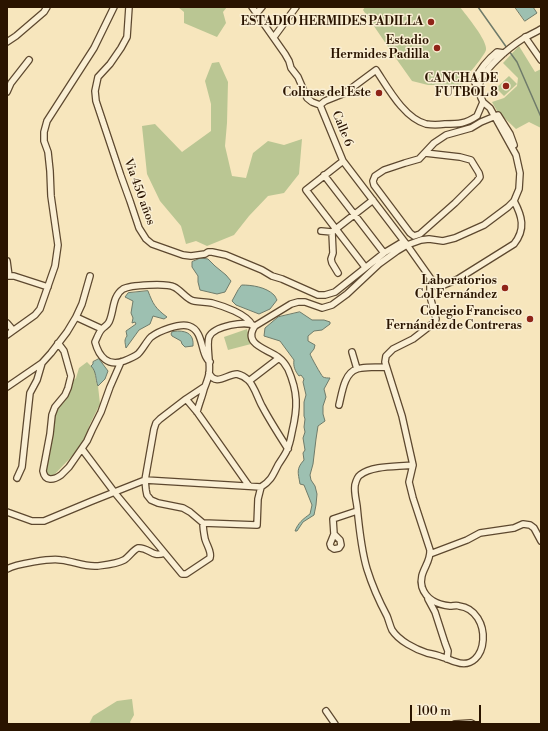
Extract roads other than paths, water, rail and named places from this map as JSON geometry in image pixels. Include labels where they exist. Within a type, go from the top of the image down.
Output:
[{"type":"street","points":[[7,42],[44,12],[47,7]]},
{"type":"street","points":[[7,335],[35,315],[40,309],[56,266],[58,245],[51,196],[48,152],[44,141],[44,132],[47,121],[94,48],[114,7]]},
{"type":"street","name":"Via 450 años","points":[[129,7],[127,37],[110,64],[98,77],[95,91],[96,101],[121,176],[139,228],[146,239],[152,244],[183,255],[191,256],[208,252],[226,255],[318,295],[330,294],[338,290],[365,267]]},
{"type":"street","points":[[252,7],[286,54],[291,68],[298,77],[306,98],[312,102],[320,105],[325,101],[345,93],[376,70],[397,102],[406,112],[424,123],[432,125],[467,122],[477,116],[482,102],[478,88],[474,81],[479,70],[488,59],[497,52],[508,50],[525,37],[541,29]]},
{"type":"street","points":[[257,13],[262,7]]},
{"type":"street","points":[[274,37],[296,7]]},
{"type":"street","points":[[525,37],[541,60]]},
{"type":"street","points":[[7,92],[11,83],[29,60]]},
{"type":"street","points":[[482,102],[490,108],[494,116]]},
{"type":"street","name":"Calle 6","points":[[320,105],[343,161],[405,243],[430,279]]},
{"type":"street","points":[[343,161],[306,190],[334,230],[365,267],[384,253],[405,243],[429,239],[443,241],[455,238],[497,216],[514,201],[519,188],[520,173],[510,134],[498,115],[471,128],[446,135],[434,143],[419,159],[405,162],[384,170],[375,176],[373,181],[374,185],[410,233],[414,236],[420,234],[455,203],[480,177],[480,173],[471,160],[460,157],[425,153]]},
{"type":"street","points":[[477,116],[481,122]]},
{"type":"street","points":[[430,147],[436,154]]},
{"type":"street","points":[[324,176],[384,253]]},
{"type":"street","points":[[320,231],[334,230],[373,200]]},
{"type":"street","points":[[430,279],[436,286],[439,287],[458,279],[514,244],[520,235],[522,221],[514,201]]},
{"type":"street","points":[[334,230],[334,253],[331,259],[338,273]]},
{"type":"street","points":[[197,412],[209,373],[210,362],[208,340],[212,332],[223,327],[241,324],[253,325],[291,304],[298,302],[305,302],[322,308],[332,305],[347,294],[379,264],[405,243]]},
{"type":"street","points":[[7,261],[8,276],[14,276],[48,287]]},
{"type":"street","points":[[7,387],[42,363],[67,332],[82,304],[90,276]]},
{"type":"street","points":[[430,279],[430,296],[436,321],[413,339],[390,352],[386,356],[385,362],[402,416],[413,465],[409,482],[430,554],[430,559],[422,574],[421,580],[424,593],[435,612],[448,651],[447,659]]},
{"type":"street","points":[[210,362],[206,357],[198,335],[189,326],[180,326],[167,329],[156,334],[137,355],[121,362],[108,362],[100,354],[95,342],[102,329],[110,320],[115,300],[122,290],[130,287],[160,284],[174,286],[193,301],[212,303],[234,311],[248,318],[253,325]]},
{"type":"street","points":[[76,317],[102,329]]},
{"type":"street","points":[[7,323],[13,330]]},
{"type":"street","points":[[7,512],[32,521],[44,521],[145,480],[261,487],[268,483],[288,449],[296,416],[297,399],[287,366],[279,358],[257,346],[253,342],[251,331],[253,325]]},
{"type":"street","points":[[58,343],[64,351],[71,376],[65,395],[55,407],[52,415],[43,471],[43,475],[46,478],[51,479],[61,475],[82,449],[101,412],[121,362]]},
{"type":"street","points":[[352,352],[357,369]]},
{"type":"street","points":[[249,380],[279,358]]},
{"type":"street","points":[[17,478],[22,467],[30,393],[37,380],[42,363]]},
{"type":"street","points":[[339,405],[343,385],[350,373],[357,369],[386,367]]},
{"type":"street","points":[[30,372],[37,380]]},
{"type":"street","points":[[209,373],[211,377],[218,380],[238,374],[249,380],[262,406],[288,449]]},
{"type":"street","points":[[82,449],[164,553],[182,574],[186,574],[210,558],[211,553],[205,538],[202,523],[183,508],[158,503],[151,500],[147,495],[145,480],[156,423],[204,387]]},
{"type":"street","points":[[186,399],[197,412],[249,486]]},
{"type":"street","points":[[413,465],[376,468],[361,474],[356,481],[357,511],[367,569],[392,630],[400,639],[414,647],[457,663],[466,663],[477,658],[481,652],[483,640],[481,624],[475,614],[460,606],[435,603],[424,593]]},
{"type":"street","points":[[202,523],[256,525],[258,499],[261,487]]},
{"type":"street","points":[[334,534],[333,519],[357,511]]},
{"type":"street","points":[[430,554],[467,540],[480,533],[514,528],[523,524],[530,525],[534,528],[541,541]]},
{"type":"street","points":[[7,569],[18,565],[60,559],[84,566],[97,566],[124,560],[136,549],[140,548],[156,555],[164,553]]},
{"type":"street","points":[[326,711],[335,724]]},
{"type":"street","points":[[454,724],[473,724]]},
{"type":"waterway","points":[[478,7],[507,48]]},
{"type":"waterway","points":[[509,51],[517,62],[541,117]]},
{"type":"place","name":"ESTADIO HERMIDES PADILLA","points":[[431,22]]},
{"type":"place","name":"Estadio Hermides Padilla","points":[[437,48]]},
{"type":"place","name":"CANCHA DE FUTBOL 8","points":[[506,86]]},
{"type":"place","name":"Colinas del Este","points":[[379,93]]},
{"type":"place","name":"Laboratorios Col Fernández","points":[[505,288]]},
{"type":"place","name":"Colegio Francisco Fernández de Contreras","points":[[530,319]]}]
